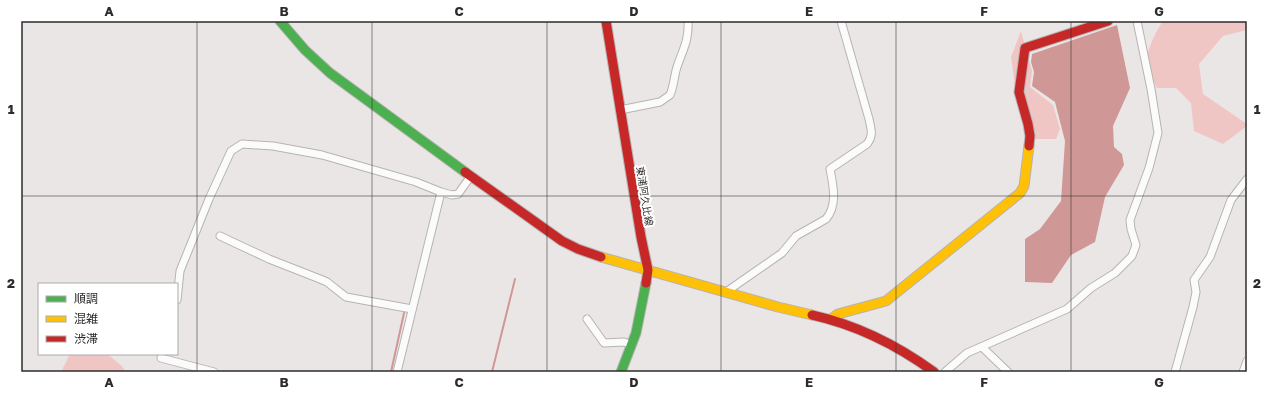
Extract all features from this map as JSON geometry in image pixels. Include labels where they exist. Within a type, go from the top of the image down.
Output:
[{"type":"street","points":[[280,21],[305,50],[330,73],[562,241],[578,249],[596,255],[790,311],[831,319],[858,329],[888,344],[907,354],[934,372]]},
{"type":"street","name":"東浦阿久比線","points":[[606,21],[641,238],[648,270],[640,321],[621,372]]},
{"type":"street","points":[[620,110],[660,102],[670,95],[677,68],[687,40],[688,21]]},
{"type":"street","points":[[726,292],[782,253],[796,236],[826,219],[830,215],[834,194],[830,170],[868,144],[872,138],[869,119],[841,21]]},
{"type":"street","points":[[831,319],[838,314],[886,301],[1020,193],[1024,186],[1030,136],[1019,95],[1025,48],[1108,21]]},
{"type":"street","points":[[946,372],[967,354],[1067,309],[1091,288],[1114,273],[1132,256],[1136,245],[1131,230],[1130,220],[1149,168],[1158,133],[1151,89],[1137,21]]},
{"type":"street","points":[[178,290],[180,271],[209,199],[231,151],[242,144],[273,146],[322,155],[416,182],[452,195],[458,194],[471,176]]},
{"type":"street","points":[[1175,372],[1193,307],[1196,292],[1194,280],[1210,257],[1231,200],[1247,179]]},
{"type":"street","points":[[397,372],[441,192]]},
{"type":"street","points":[[220,236],[268,259],[327,282],[346,297],[412,309]]},
{"type":"street","points":[[587,319],[604,343],[624,342],[632,345]]},
{"type":"street","points":[[982,347],[1008,372]]},
{"type":"street","points":[[162,355],[161,358],[213,372]]},
{"type":"street","points":[[1243,372],[1247,360]]},
{"type":"shaded area","points":[[1164,21],[1246,21],[1247,30],[1223,36],[1199,64],[1203,94],[1247,124],[1247,126],[1223,144],[1194,131],[1191,103],[1176,88],[1157,88],[1149,69],[1147,58],[1153,38]]},
{"type":"shaded area","points":[[1117,25],[1130,88],[1113,126],[1114,147],[1122,154],[1124,165],[1105,197],[1095,242],[1071,255],[1052,283],[1025,282],[1025,239],[1040,229],[1061,201],[1065,141],[1055,102],[1032,86],[1034,72],[1031,62],[1032,54]]},
{"type":"shaded area","points":[[1021,31],[1032,71],[1030,87],[1053,105],[1060,129],[1056,139],[1033,139],[1015,86],[1011,57]]},
{"type":"shaded area","points":[[70,355],[108,355],[121,365],[126,372],[61,372]]},
{"type":"waterway","points":[[492,372],[515,279]]},
{"type":"waterway","points":[[391,372],[404,313]]},
{"type":"traffic: fast","points":[[280,21],[305,50],[330,73],[465,172]]},
{"type":"traffic: fast","points":[[621,372],[636,333],[646,283]]},
{"type":"traffic: slow","points":[[831,319],[838,314],[886,301],[1020,193],[1024,186],[1029,146]]},
{"type":"traffic: slow","points":[[601,257],[778,307],[812,315]]},
{"type":"traffic: jam","points":[[606,21],[641,237],[648,270],[646,283]]},
{"type":"traffic: jam","points":[[1029,146],[1030,136],[1028,124],[1019,92],[1025,48],[1108,21]]},
{"type":"traffic: jam","points":[[465,172],[562,241],[578,249],[601,257]]},
{"type":"traffic: jam","points":[[812,315],[845,324],[876,337],[906,353],[934,372]]}]
